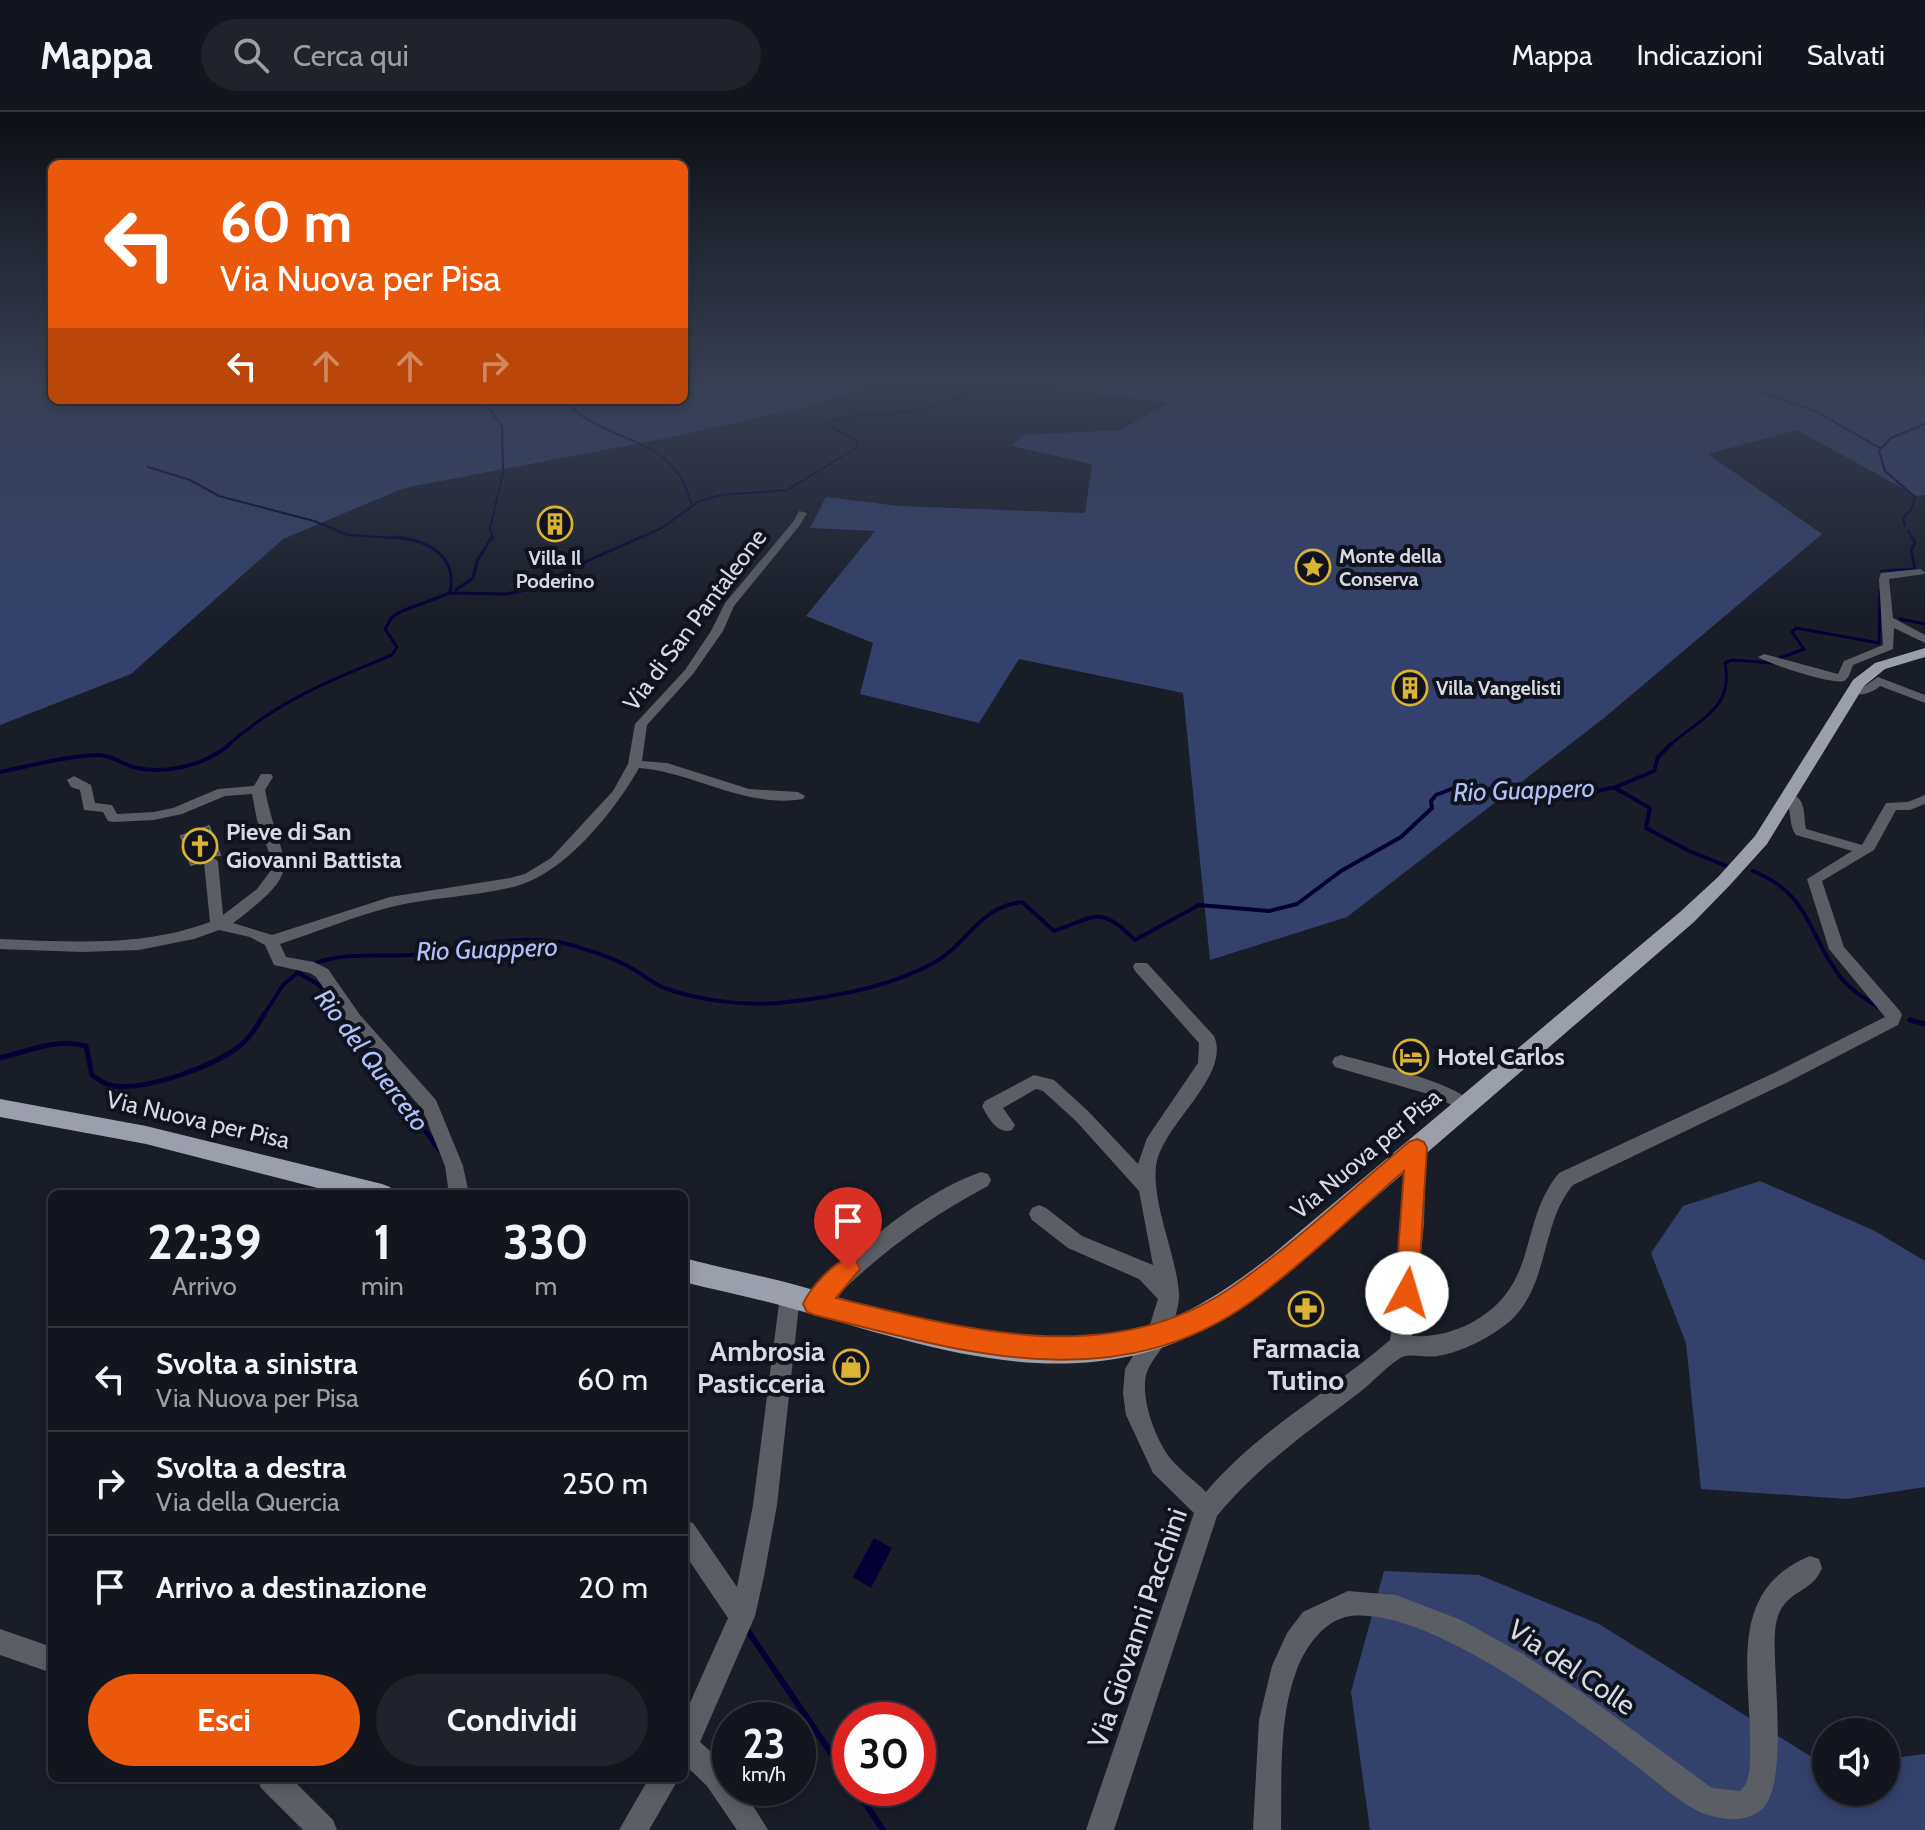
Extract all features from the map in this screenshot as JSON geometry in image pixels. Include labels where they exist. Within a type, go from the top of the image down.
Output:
[{"type":"main road","name":"Via Nuova per Pisa","points":[[688,1271],[925,1331],[1014,1348],[1084,1350],[1157,1336],[1199,1319],[1243,1294],[1466,1106],[1724,881],[1761,840],[1865,675],[1880,666],[1925,652]]},
{"type":"main road","name":"Via Nuova per Pisa","points":[[0,1108],[146,1135],[366,1190]]},
{"type":"street","name":"Via di San Pantaleone","points":[[271,941],[390,902],[511,883],[530,877],[556,861],[618,793],[639,752],[637,738],[641,724],[689,672],[717,631],[729,605],[802,513]]},
{"type":"street","points":[[1764,657],[1825,676],[1842,678],[1848,663],[1889,647],[1885,575],[1920,572]]},
{"type":"street","points":[[1888,620],[1925,640]]},
{"type":"street","points":[[1853,690],[1868,690],[1878,681],[1925,699]]},
{"type":"street","points":[[635,764],[662,766],[748,793],[798,796]]},
{"type":"street","points":[[0,944],[115,946],[157,941],[219,925],[273,881],[278,867],[275,846],[265,823],[262,784],[223,792],[177,811],[154,816],[113,818],[107,808],[89,807],[86,788],[74,780]]},
{"type":"street","points":[[1790,797],[1797,804],[1798,828],[1801,832],[1865,850]]},
{"type":"street","points":[[1417,1148],[1414,1224],[1400,1345],[1430,1349],[1484,1327],[1517,1301],[1527,1283],[1554,1194],[1566,1179],[1780,1078],[1892,1021],[1894,1015],[1837,949],[1814,879],[1872,844],[1891,806],[1910,806],[1925,799]]},
{"type":"street","points":[[211,862],[215,913],[219,925]]},
{"type":"street","points":[[219,925],[254,933],[271,941],[280,961],[307,966],[328,979],[354,1019],[430,1105],[454,1166],[458,1190]]},
{"type":"street","points":[[1141,967],[1208,1041],[1207,1064],[1154,1143],[1147,1166],[1148,1188],[1169,1296],[1157,1336],[1136,1369],[1134,1393],[1137,1415],[1161,1465],[1207,1509]]},
{"type":"street","points":[[1341,1062],[1441,1091],[1466,1106]]},
{"type":"street","points":[[1006,1125],[991,1106],[1034,1082],[1048,1085],[1148,1188]]},
{"type":"street","points":[[815,1304],[848,1269],[891,1235],[981,1180]]},
{"type":"street","points":[[1039,1214],[1075,1242],[1146,1272],[1169,1296]]},
{"type":"street","points":[[688,1737],[742,1616],[765,1505],[790,1296]]},
{"type":"street","name":"Via Giovanni Pacchini","points":[[1100,1830],[1207,1509],[1227,1482],[1291,1426],[1373,1370],[1400,1345]]},
{"type":"street","points":[[688,1538],[742,1616]]},
{"type":"street","name":"Via del Colle","points":[[1267,1830],[1271,1720],[1282,1679],[1292,1653],[1312,1621],[1326,1610],[1354,1602],[1383,1604],[1423,1614],[1468,1637],[1552,1689],[1705,1800],[1722,1806],[1745,1804],[1755,1796],[1763,1771],[1762,1640],[1766,1611],[1775,1592],[1810,1568]]},
{"type":"street","points":[[0,1642],[48,1659]]},
{"type":"street","points":[[688,1750],[717,1776],[754,1830]]},
{"type":"street","points":[[275,1782],[323,1830]]},
{"type":"street","points":[[633,1830],[663,1782]]},
{"type":"shaded area","points":[[0,460],[551,460],[404,488],[283,539],[131,674],[0,725]]},
{"type":"shaded area","points":[[1075,460],[1717,460],[1822,534],[1604,718],[1347,917],[1210,960],[1183,693],[1019,659],[979,723],[860,694],[873,643],[806,616],[875,531],[810,528],[826,497],[899,506],[1085,513],[1092,464]]},
{"type":"shaded area","points":[[1852,460],[1925,460],[1925,495],[1917,496]]},
{"type":"shaded area","points":[[1760,1181],[1873,1230],[1925,1261],[1925,1487],[1847,1499],[1701,1489],[1686,1343],[1651,1253],[1683,1206]]},
{"type":"shaded area","points":[[874,1538],[892,1548],[871,1588],[853,1577]]},
{"type":"shaded area","points":[[1384,1571],[1479,1575],[1599,1624],[1812,1757],[1812,1806],[1900,1806],[1900,1757],[1925,1754],[1925,1830],[1370,1830],[1351,1692]]},
{"type":"building","name":"Pieve di San Giovanni Battista","points":[[209,826],[220,855],[206,856],[201,862],[191,865],[181,836]]},
{"type":"waterway","points":[[493,539],[490,529],[503,473],[503,460]]},
{"type":"waterway","points":[[666,460],[683,481],[691,503]]},
{"type":"waterway","points":[[637,539],[662,528],[699,501],[722,495],[787,490],[836,460]]},
{"type":"waterway","points":[[1882,460],[1885,471],[1915,497],[1912,508],[1903,519],[1905,526]]},
{"type":"waterway","points":[[148,467],[190,480],[219,496],[314,521],[348,535],[407,539]]},
{"type":"waterway","points":[[1908,531],[1913,539]]},
{"type":"waterway","points":[[392,537],[407,539]]},
{"type":"waterway","points":[[456,590],[473,578],[477,561],[492,537]]},
{"type":"waterway","points":[[227,746],[285,704],[392,655],[397,647],[385,629],[392,617],[402,611],[450,593],[506,594],[536,588],[641,537]]},
{"type":"waterway","points":[[407,539],[427,545],[444,558],[451,579],[450,592]]},
{"type":"waterway","points":[[1881,571],[1915,569],[1911,550],[1915,543],[1913,539]]},
{"type":"waterway","name":"Rio Guappero","points":[[1777,659],[1804,649],[1792,632],[1796,628],[1879,643],[1880,591]]},
{"type":"waterway","name":"Rio Guappero","points":[[1900,619],[1925,624]]},
{"type":"waterway","name":"Rio Guappero","points":[[1669,746],[1719,703],[1726,679],[1725,663],[1732,660],[1773,663]]},
{"type":"waterway","points":[[0,772],[60,759],[97,755],[137,768],[174,769],[210,757],[230,744]]},
{"type":"waterway","name":"Rio Guappero","points":[[313,964],[336,958],[409,955],[490,943],[551,941],[611,958],[660,986],[691,996],[750,1004],[818,998],[879,985],[917,971],[947,954],[994,911],[1022,902],[1054,931],[1098,917],[1114,922],[1135,940],[1199,905],[1269,911],[1297,904],[1341,871],[1401,837],[1432,808],[1431,801],[1436,795],[1454,788],[1593,792],[1616,787],[1654,771],[1658,757],[1669,746]]},
{"type":"waterway","points":[[1615,788],[1650,808],[1646,828],[1689,851],[1729,867]]},
{"type":"waterway","points":[[1753,871],[1786,891],[1797,903],[1839,975],[1852,989],[1878,1007]]},
{"type":"waterway","name":"Rio Guappero","points":[[263,1016],[283,985],[298,973]]},
{"type":"waterway","name":"Rio del Querceto","points":[[298,973],[319,985],[342,1016]]},
{"type":"waterway","name":"Rio Guappero","points":[[0,1058],[43,1046],[75,1044],[86,1046],[92,1075],[102,1082],[114,1086],[145,1084],[181,1075],[230,1052],[242,1044],[264,1014]]},
{"type":"waterway","name":"Rio del Querceto","points":[[340,1014],[440,1151]]},
{"type":"waterway","points":[[1910,1020],[1925,1024]]},
{"type":"waterway","name":"Rio del Querceto","points":[[748,1631],[832,1755]]},
{"type":"waterway","name":"Rio del Querceto","points":[[867,1806],[883,1830]]},
{"type":"place","name":"Villa Il Poderino","points":[[555,524]]},
{"type":"place","name":"Monte della Conserva","points":[[1313,567]]},
{"type":"place","name":"Villa Vangelisti","points":[[1410,688]]},
{"type":"place","name":"Pieve di San Giovanni Battista","points":[[200,846]]},
{"type":"place","name":"Hotel Carlos","points":[[1411,1057]]},
{"type":"place","name":"Farmacia Tutino","points":[[1306,1309]]},
{"type":"place","name":"Ambrosia Pasticceria","points":[[851,1367]]},
{"type":"route","points":[[848,1269],[815,1304],[935,1334],[1014,1348],[1084,1350],[1138,1342],[1199,1319],[1243,1294],[1417,1148],[1407,1293]]}]
